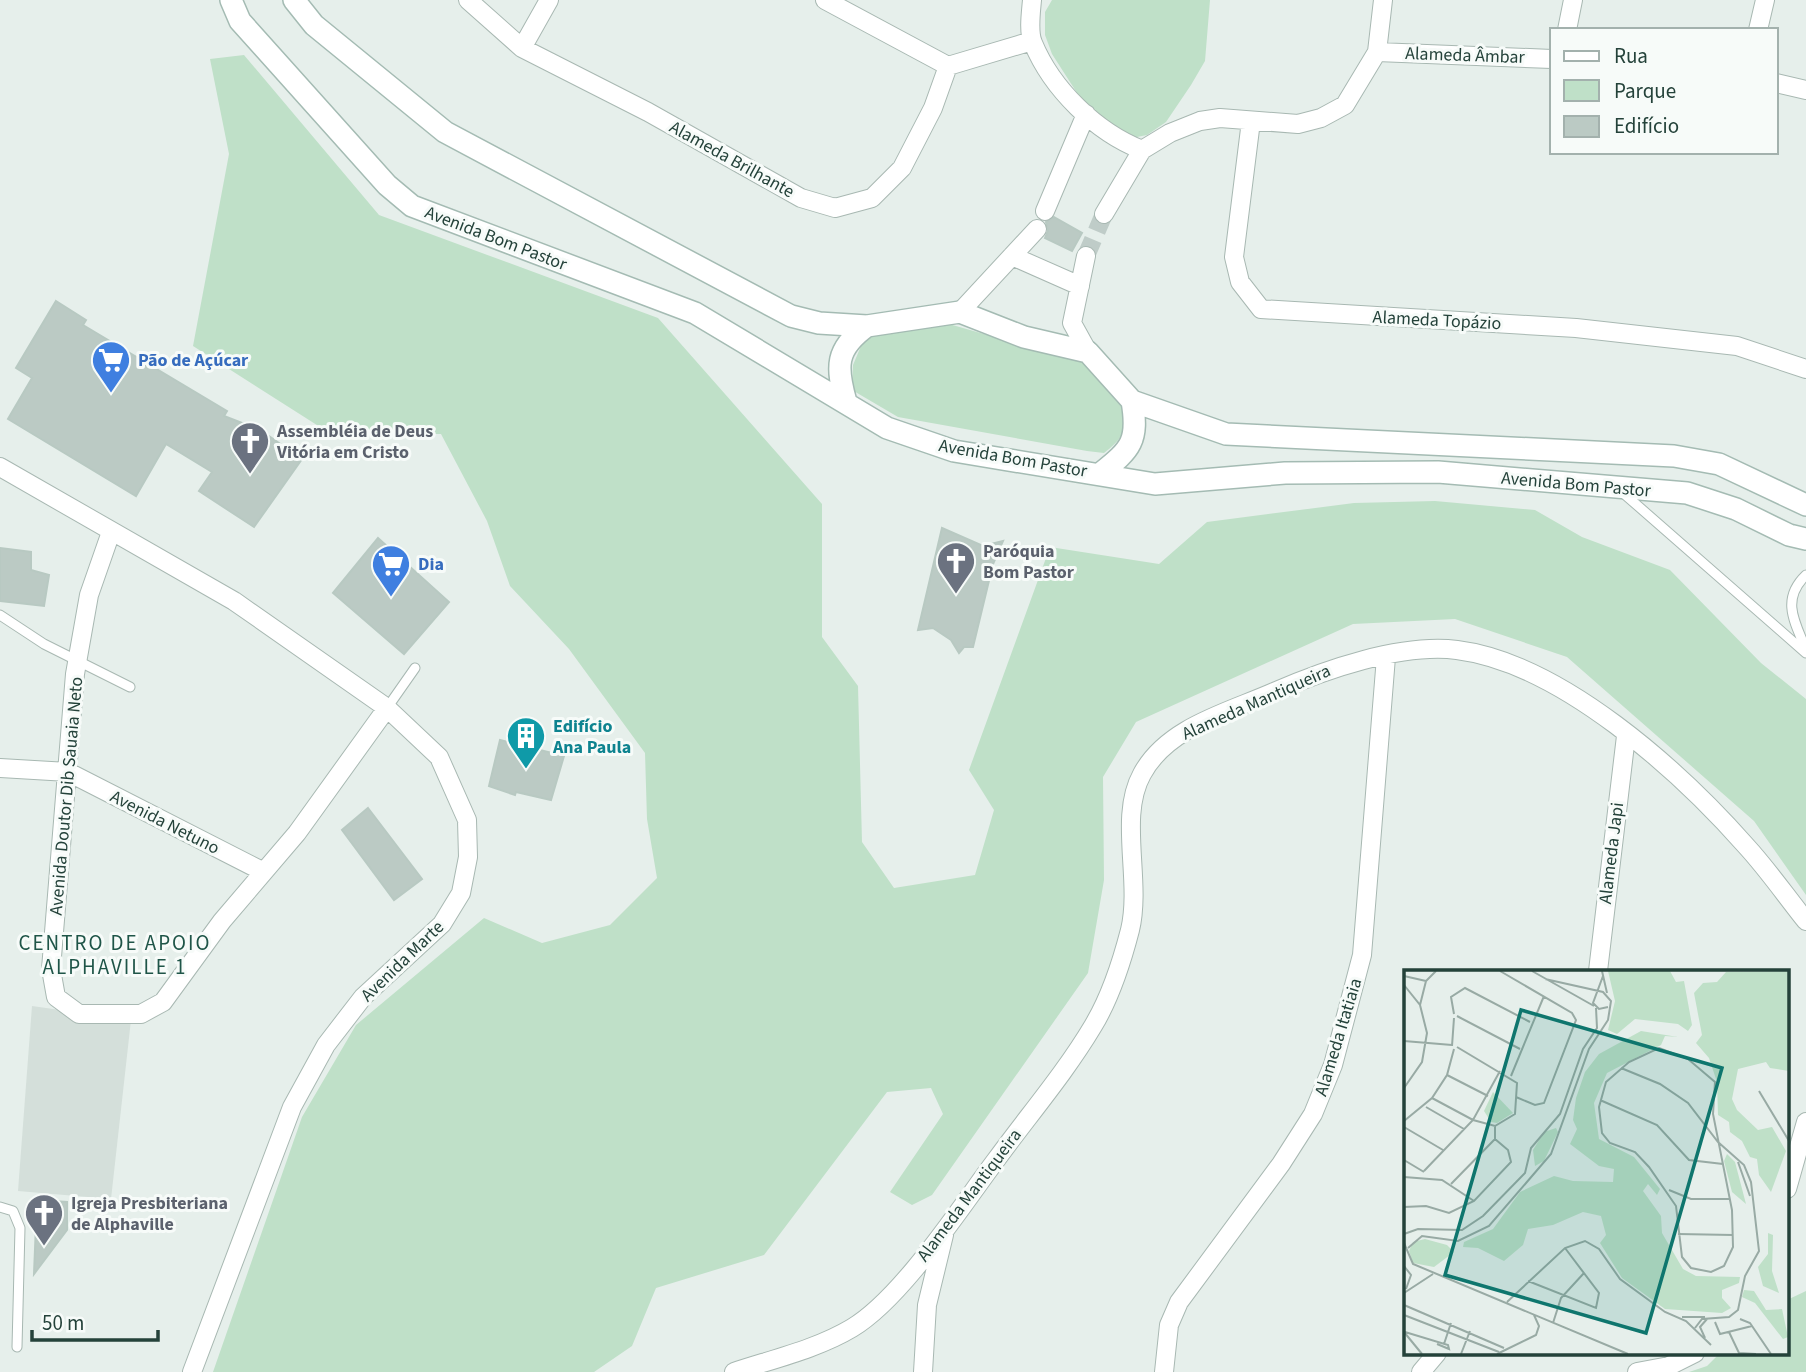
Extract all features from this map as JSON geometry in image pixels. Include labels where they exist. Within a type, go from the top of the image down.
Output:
[{"type":"street","name":"Avenida Bom Pastor","points":[[231,0],[240,21],[387,185],[412,206],[695,313],[887,428],[927,443],[954,451],[1101,473],[1155,484],[1284,473],[1438,472],[1687,493],[1736,509],[1788,535],[1806,539]]},
{"type":"street","points":[[295,0],[314,25],[445,132],[790,316],[819,323],[867,326],[960,312],[1024,337],[1088,352]]},
{"type":"street","name":"Alameda Brilhante","points":[[468,0],[522,48],[649,112],[801,198],[835,208],[872,198],[902,168],[933,108],[948,66]]},
{"type":"street","points":[[522,48],[549,0]]},
{"type":"street","points":[[825,0],[948,66],[1032,41]]},
{"type":"street","points":[[1104,214],[1145,149],[1170,133],[1200,121],[1220,118],[1298,124],[1321,118],[1345,105],[1377,52],[1382,0]]},
{"type":"street","points":[[1567,28],[1573,0]]},
{"type":"street","points":[[1758,28],[1765,0]]},
{"type":"street","points":[[1034,2],[1032,41],[1058,83],[1107,134],[1145,149]]},
{"type":"street","name":"Alameda Âmbar","points":[[1377,52],[1550,59]]},
{"type":"street","points":[[1778,83],[1806,90]]},
{"type":"street","points":[[1045,211],[1086,114]]},
{"type":"street","name":"Alameda Topázio","points":[[1251,121],[1234,257],[1240,282],[1261,309],[1630,334],[1737,346],[1806,369]]},
{"type":"street","points":[[960,312],[1037,229]]},
{"type":"street","points":[[1012,256],[1080,286]]},
{"type":"street","points":[[1086,256],[1072,323],[1088,352]]},
{"type":"street","points":[[846,402],[838,375],[841,353],[850,338],[867,326]]},
{"type":"street","name":"Avenida Bom Pastor","points":[[1088,352],[1132,401],[1226,434],[1674,456],[1719,464],[1806,505]]},
{"type":"street","points":[[1101,473],[1126,452],[1135,437],[1132,401]]},
{"type":"street","name":"Avenida Marte","points":[[0,467],[234,601],[387,708],[439,757],[456,788],[467,820],[468,856],[461,893],[442,924],[363,997],[326,1045],[292,1107],[192,1372]]},
{"type":"street","name":"Avenida Doutor Dib Sauaia Neto","points":[[111,532],[89,596],[78,660],[51,969],[57,997],[67,1008],[79,1014],[141,1014],[153,1010],[163,1002],[262,871],[298,833],[387,708]]},
{"type":"street","name":"Alameda Mantiqueira","points":[[734,1372],[813,1346],[853,1328],[885,1303],[945,1228],[1095,1024],[1131,928],[1136,886],[1131,816],[1133,796],[1142,773],[1157,753],[1180,734],[1292,684],[1339,665],[1386,657],[1456,650],[1507,662],[1563,688],[1674,774],[1747,847],[1806,921]]},
{"type":"street","name":"Alameda Itatiaia","points":[[1164,1372],[1169,1325],[1179,1302],[1281,1164],[1313,1114],[1333,1065],[1363,955],[1386,657]]},
{"type":"street","name":"Alameda Japi","points":[[1598,970],[1626,736]]},
{"type":"street","points":[[0,768],[68,772]]},
{"type":"street","name":"Avenida Netuno","points":[[68,772],[262,871]]},
{"type":"street","points":[[1788,1185],[1806,1122]]},
{"type":"street","points":[[923,1372],[926,1305],[945,1228]]},
{"type":"street","points":[[1421,1372],[1436,1354]]},
{"type":"street","points":[[1637,1372],[1669,1366],[1693,1354]]},
{"type":"lane","points":[[1615,486],[1806,651]]},
{"type":"lane","points":[[1806,575],[1793,590],[1789,608],[1806,651]]},
{"type":"lane","points":[[0,615],[44,644],[130,687]]},
{"type":"lane","points":[[387,708],[415,668]]},
{"type":"lane","points":[[0,1207],[13,1211],[20,1228],[17,1347]]},
{"type":"shaded area","points":[[32,1006],[131,1020],[111,1199],[18,1191]]},
{"type":"green space","points":[[1052,0],[1210,0],[1205,61],[1166,122],[1147,135],[1127,139],[1097,124],[1052,54],[1045,35],[1045,12]]},
{"type":"green space","points":[[244,55],[379,215],[658,318],[822,504],[822,637],[858,686],[862,842],[894,888],[975,875],[994,810],[969,770],[1050,547],[1159,564],[1207,522],[1354,503],[1435,501],[1535,510],[1582,537],[1670,570],[1761,663],[1806,699],[1806,895],[1754,821],[1567,657],[1455,619],[1353,624],[1136,722],[1103,777],[1104,880],[1088,973],[932,1195],[912,1205],[890,1192],[943,1114],[931,1088],[887,1092],[764,1255],[656,1288],[632,1346],[594,1372],[213,1372],[302,1117],[356,1025],[484,918],[542,943],[610,925],[657,878],[647,819],[645,753],[569,649],[510,586],[487,521],[441,434],[331,434],[193,346],[229,154],[210,59]]},
{"type":"green space","points":[[949,324],[1082,362],[1128,414],[1121,436],[1104,453],[1087,451],[898,417],[852,390],[853,365],[866,334]]},
{"type":"green space","points":[[1806,1291],[1806,1372],[1689,1372],[1707,1366],[1719,1354],[1788,1354],[1788,1300]]},
{"type":"building","points":[[1054,217],[1082,233],[1072,251],[1045,238],[1048,231],[1046,222]]},
{"type":"building","name":"Pão de Açúcar","points":[[56,301],[86,320],[83,325],[227,411],[224,416],[260,430],[302,459],[254,527],[199,491],[212,472],[166,444],[136,496],[8,419],[32,378],[16,368]]},
{"type":"building","name":"Paróquia Bom Pastor","points":[[942,528],[983,546],[1003,541],[993,564],[973,647],[964,647],[959,653],[951,640],[933,628],[918,630]]},
{"type":"building","name":"Dia","points":[[378,538],[449,602],[404,654],[333,593]]},
{"type":"building","points":[[0,548],[31,552],[31,570],[49,575],[44,606],[0,601]]},
{"type":"building","name":"Edifício Ana Paula","points":[[500,740],[564,756],[551,800],[516,792],[515,795],[489,786]]},
{"type":"building","points":[[368,808],[422,879],[394,900],[342,830]]},
{"type":"building","name":"Igreja Presbiteriana de Alphaville","points":[[37,1200],[67,1202],[67,1230],[34,1274]]},
{"type":"tunnel","points":[[1086,256],[1104,214]]},
{"type":"place","name":"Pão de Açúcar","points":[[111,394]]},
{"type":"place","name":"Assembléia de Deus Vitória em Cristo","points":[[250,475]]},
{"type":"place","name":"Paróquia Bom Pastor","points":[[956,595]]},
{"type":"place","name":"Dia","points":[[391,598]]},
{"type":"place","name":"Edifício Ana Paula","points":[[526,770]]},
{"type":"place","name":"Igreja Presbiteriana de Alphaville","points":[[44,1247]]},
{"type":"district","name":"CENTRO DE APOIO ALPHAVILLE 1","points":[[115,955]]}]
